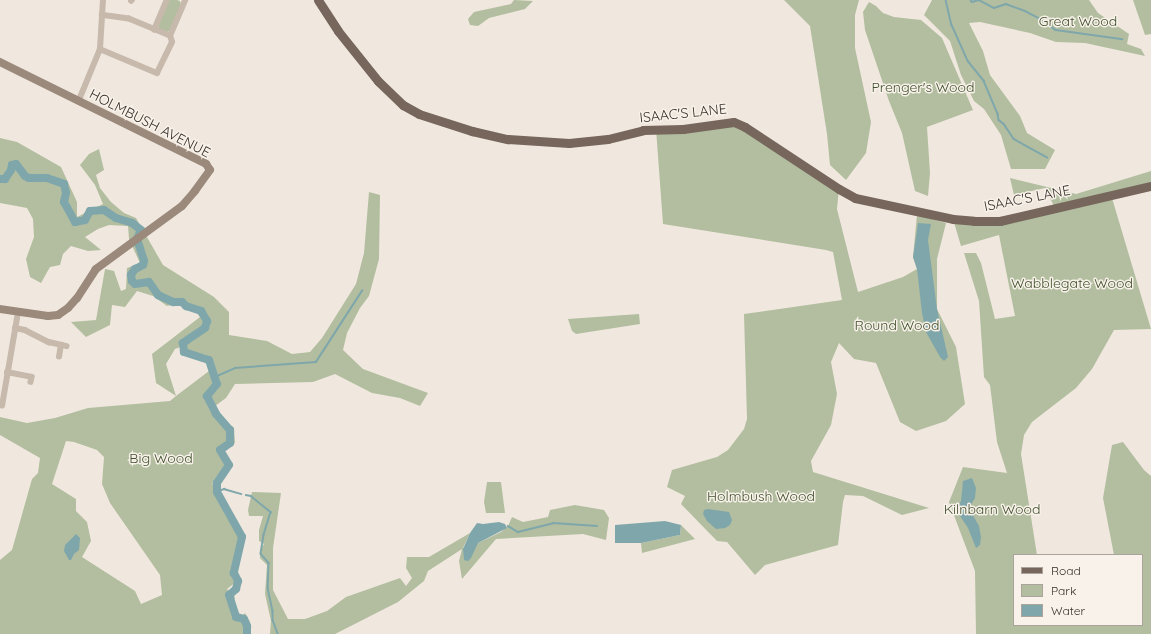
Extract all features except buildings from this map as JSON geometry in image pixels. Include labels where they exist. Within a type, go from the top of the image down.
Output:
[{"type":"main road","name":"ISAAC'S LANE","points":[[318,0],[338,31],[378,81],[403,105],[419,114],[452,126],[508,139],[569,143],[608,139],[643,130],[683,129],[734,122],[745,127],[855,198],[953,219],[974,221],[1000,220],[1151,186]]},
{"type":"street","points":[[79,100],[100,49],[103,0]]},
{"type":"street","points":[[154,30],[167,0]]},
{"type":"street","points":[[100,49],[157,73],[172,42],[170,36],[185,0]]},
{"type":"street","points":[[102,15],[129,19],[170,36]]},
{"type":"street","name":"HOLMBUSH AVENUE","points":[[0,62],[79,100],[209,167],[208,174],[182,206],[96,269],[77,298],[68,308],[58,315],[48,316],[0,309]]},
{"type":"street","points":[[2,406],[18,312]]},
{"type":"street","points":[[15,328],[26,330],[49,342],[67,346]]},
{"type":"street","points":[[59,357],[61,345]]},
{"type":"street","points":[[7,372],[32,376],[31,382]]},
{"type":"green space","points":[[169,0],[180,1],[181,5],[170,30],[166,33],[159,30],[158,26]]},
{"type":"green space","points":[[514,0],[533,1],[525,9],[489,18],[478,26],[470,25],[468,19],[474,12],[511,4]]},
{"type":"green space","points":[[784,0],[859,0],[855,15],[855,48],[871,122],[866,153],[846,180],[830,165],[827,134],[810,26]]},
{"type":"green space","name":"Great Wood","points":[[932,0],[1089,0],[1098,13],[1129,34],[1127,44],[1141,49],[1145,56],[1085,43],[1056,42],[1030,33],[980,22],[969,23],[983,51],[990,75],[1020,116],[1027,133],[1055,150],[1045,169],[1011,169],[1001,135],[984,109],[974,101],[961,75],[950,41],[924,15]]},
{"type":"green space","name":"Great Wood","points":[[1133,0],[1151,0],[1151,34],[1145,35]]},
{"type":"green space","name":"Prenger's Wood","points":[[869,2],[883,13],[894,17],[921,20],[942,38],[973,110],[927,127],[930,173],[928,196],[915,191],[902,133],[889,101],[865,30],[863,12]]},
{"type":"green space","name":"Holmbush Wood","points":[[734,122],[839,189],[837,209],[858,292],[903,277],[917,269],[913,257],[917,215],[946,223],[937,259],[937,309],[956,347],[965,404],[946,421],[916,431],[900,422],[876,363],[854,359],[839,343],[831,362],[837,394],[831,425],[811,461],[813,472],[929,508],[902,515],[863,496],[845,495],[838,545],[765,565],[755,575],[727,542],[717,541],[681,504],[685,496],[667,487],[672,470],[717,457],[728,450],[744,429],[747,419],[744,314],[842,300],[833,252],[663,224],[656,129]]},
{"type":"green space","name":"Big Wood","points":[[0,138],[17,142],[61,167],[77,202],[77,217],[103,204],[95,185],[80,165],[89,154],[99,149],[104,170],[96,175],[100,188],[111,202],[124,213],[136,218],[163,265],[214,297],[229,312],[229,335],[267,341],[292,354],[310,352],[322,338],[356,284],[364,253],[369,192],[380,195],[379,259],[369,296],[360,308],[347,333],[343,350],[363,369],[428,393],[420,406],[400,398],[372,393],[335,374],[313,382],[235,384],[226,398],[211,409],[234,428],[235,443],[220,450],[218,454],[227,463],[212,483],[225,514],[241,540],[233,571],[241,578],[227,589],[235,597],[232,610],[235,619],[239,619],[245,613],[250,622],[249,634],[0,634],[0,560],[12,550],[32,479],[38,473],[40,458],[0,435],[0,417],[27,423],[55,418],[88,408],[170,401],[176,396],[156,383],[152,354],[200,317],[193,308],[177,304],[167,306],[153,296],[137,291],[125,307],[112,305],[110,325],[86,337],[71,322],[96,320],[105,269],[114,271],[121,291],[126,289],[127,268],[140,263],[129,239],[128,226],[109,225],[98,229],[85,237],[101,250],[88,251],[71,246],[63,254],[60,265],[50,267],[41,283],[30,277],[26,259],[34,237],[33,219],[27,208],[0,203]],"holes":[[[183,346],[191,352],[206,355],[209,371],[176,396],[166,364],[175,349]],[[66,441],[74,442],[97,450],[104,457],[102,484],[110,503],[160,575],[162,595],[141,604],[135,591],[82,557],[91,541],[87,522],[76,511],[76,499],[52,484]]]},
{"type":"green space","name":"Wabblegate Wood","points":[[1151,171],[1151,188],[1112,198],[1151,329],[1114,330],[1092,369],[1076,388],[1032,422],[1024,435],[1021,454],[1037,554],[1013,554],[1013,626],[1143,626],[1143,554],[1114,554],[1103,498],[1112,445],[1123,442],[1144,470],[1151,476],[1151,634],[976,634],[975,571],[949,502],[963,467],[1007,473],[997,442],[990,385],[984,377],[979,301],[964,253],[976,253],[981,263],[995,319],[1015,316],[999,235],[961,246],[953,219],[974,221],[1055,208],[1045,188],[1014,195],[1010,178],[1076,194]]},
{"type":"green space","points":[[639,314],[640,324],[576,334],[572,331],[568,319]]},
{"type":"green space","points":[[487,482],[501,482],[505,513],[486,513],[484,502]]},
{"type":"green space","points":[[252,492],[281,493],[273,548],[273,590],[288,619],[305,619],[327,611],[346,597],[400,578],[406,586],[412,578],[406,568],[407,557],[429,557],[470,533],[463,548],[478,543],[501,532],[508,526],[512,517],[523,522],[548,517],[550,510],[575,505],[604,510],[609,518],[606,540],[583,534],[496,539],[462,579],[459,561],[462,549],[428,571],[424,581],[398,602],[335,634],[270,634],[271,621],[265,594],[267,565],[260,558],[260,550],[264,544],[259,541],[259,530],[263,516],[249,516],[248,510]]},
{"type":"green space","points":[[681,525],[695,539],[642,553],[641,543],[680,535]]},
{"type":"water","points":[[918,223],[931,224],[928,240],[937,309],[948,357],[944,361],[940,357],[926,332],[922,313],[917,269],[913,257]]},
{"type":"water","points":[[972,478],[976,488],[975,498],[969,508],[979,526],[981,537],[980,545],[976,548],[968,528],[956,510],[961,501],[963,481]]},
{"type":"water","points":[[708,509],[729,512],[732,520],[730,525],[725,528],[716,529],[707,521],[703,514],[704,510]]},
{"type":"water","points":[[665,521],[681,525],[680,535],[641,543],[615,543],[615,525]]},
{"type":"water","points":[[499,522],[505,524],[507,528],[478,543],[471,558],[468,561],[464,560],[463,549],[470,533],[477,523],[483,524]]},
{"type":"water","points":[[76,534],[80,538],[79,550],[74,554],[71,560],[69,560],[64,551],[65,545]]},
{"type":"waterway","points":[[946,0],[952,25],[968,61],[984,81],[998,114],[999,120],[1004,124],[1014,139],[1047,157]]},
{"type":"waterway","points":[[971,0],[972,2],[979,0]]},
{"type":"waterway","points":[[979,0],[994,8],[1006,4],[1025,11],[1043,20],[1056,30],[1122,39]]},
{"type":"waterway","points":[[0,179],[5,179],[11,170],[12,165],[16,164],[25,176],[29,178],[47,178],[64,184],[66,193],[64,202],[75,222],[85,220],[90,211],[104,210],[116,218],[132,223],[141,230],[137,239],[144,261],[143,265],[135,269],[131,275],[132,281],[135,284],[149,282],[158,295],[173,302],[182,302],[186,306],[201,311],[207,321],[205,328],[183,343],[184,352],[209,360],[217,384],[207,396],[216,414],[230,430],[230,443],[220,450],[229,465],[217,483],[217,492],[242,537],[234,573],[238,581],[236,589],[229,595],[236,617],[244,619],[247,626],[247,634]]},
{"type":"waterway","points":[[215,377],[235,368],[316,362],[362,291]]},
{"type":"waterway","points":[[217,492],[224,489],[241,494]]},
{"type":"waterway","points":[[246,495],[251,496],[271,512],[264,535],[261,554],[269,563],[268,588],[273,611],[273,620],[278,634]]},
{"type":"waterway","points":[[508,526],[518,532],[553,523],[597,526]]},
{"type":"park label","name":"Round Wood","points":[[897,325]]},
{"type":"park label","name":"Kilnbarn Wood","points":[[992,509]]}]
